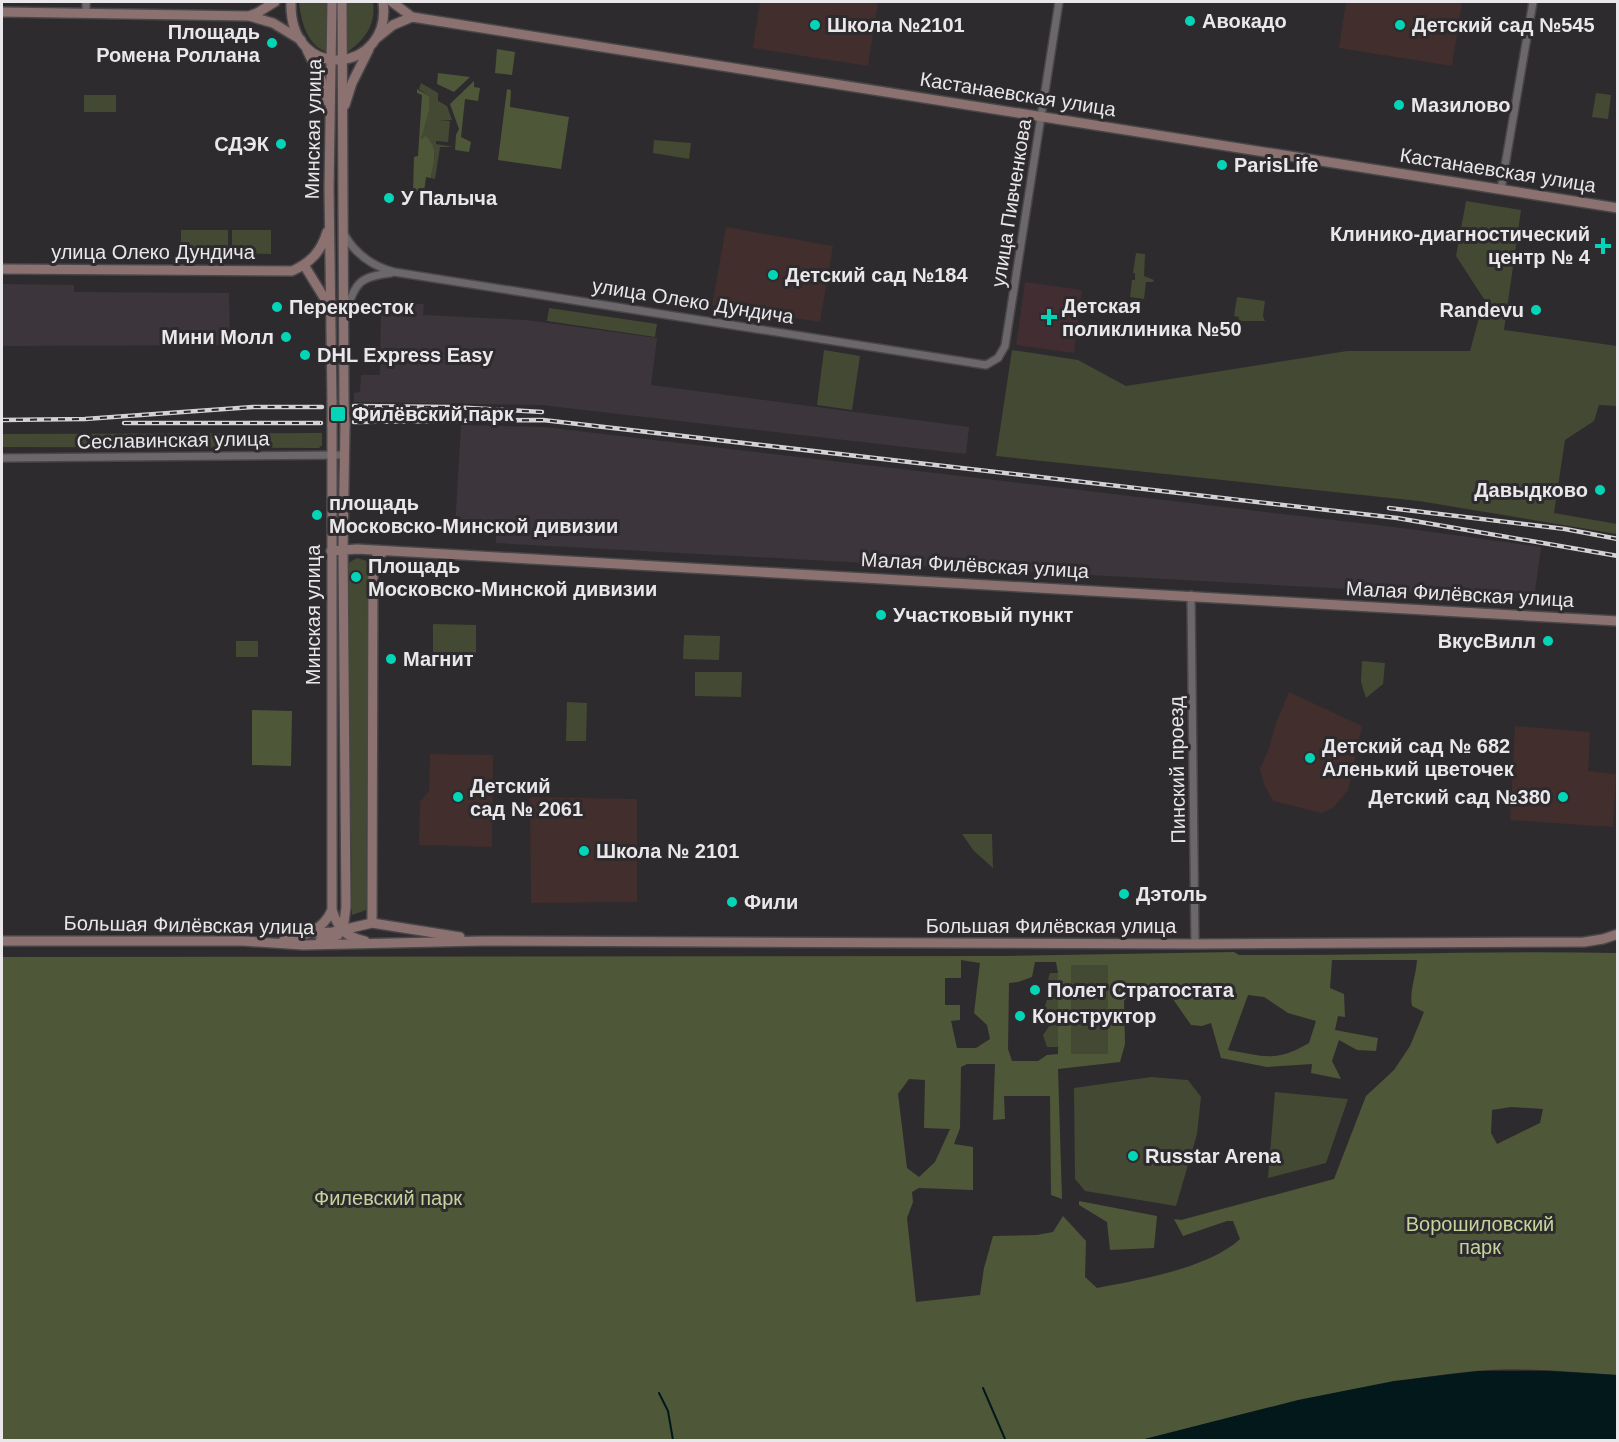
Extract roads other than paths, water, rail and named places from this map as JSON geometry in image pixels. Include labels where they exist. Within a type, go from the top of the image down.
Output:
[{"type":"street","points":[[86,2],[86,13]]},
{"type":"street","points":[[2,12],[249,16],[257,14],[275,2]]},
{"type":"street","points":[[291,2],[293,20],[321,79],[330,118]]},
{"type":"street","name":"Минская улица","points":[[332,2],[342,116],[346,907],[342,930]]},
{"type":"street","name":"Минская улица","points":[[333,910],[330,118],[342,2]]},
{"type":"street","points":[[342,116],[352,82],[384,19],[383,2]]},
{"type":"street","name":"Кастанаевская улица","points":[[392,2],[412,17],[1617,208]]},
{"type":"street","name":"улица Пивченкова","points":[[986,365],[998,358],[1005,346],[1059,2]]},
{"type":"street","points":[[1501,189],[1533,2]]},
{"type":"street","points":[[249,16],[273,23],[316,55],[337,60],[362,52],[393,25],[412,17]]},
{"type":"street","points":[[329,306],[304,265],[319,252],[330,224]]},
{"type":"street","name":"улица Олеко Дундича","points":[[343,233],[359,255],[380,268],[394,272],[986,365]]},
{"type":"street","name":"улица Олеко Дундича","points":[[2,269],[292,271],[304,265]]},
{"type":"street","name":"улица Олеко Дундича","points":[[344,319],[359,283],[367,277],[394,272]]},
{"type":"street","name":"Сеславинская улица","points":[[2,458],[344,455]]},
{"type":"street","points":[[372,923],[373,566],[376,556],[386,550]]},
{"type":"street","name":"Малая Филёвская улица","points":[[331,551],[386,550],[1617,621]]},
{"type":"street","name":"Пинский проезд","points":[[1191,595],[1195,944]]},
{"type":"street","points":[[1617,609],[1617,621]]},
{"type":"street","points":[[346,907],[350,916],[362,926]]},
{"type":"street","points":[[278,942],[312,933],[324,923],[333,910]]},
{"type":"street","name":"Большая Филёвская улица","points":[[333,910],[336,923],[352,938],[376,944]]},
{"type":"street","name":"Большая Филёвская улица","points":[[312,933],[342,930],[372,923],[483,940]]},
{"type":"street","points":[[303,945],[332,938],[342,930]]},
{"type":"street","name":"Большая Филёвская улица","points":[[2,941],[278,942],[303,945],[483,940],[1195,944],[1584,942],[1617,934]]},
{"type":"waterway","points":[[983,1388],[1005,1439]]},
{"type":"waterway","points":[[659,1393],[668,1411],[673,1440]]},
{"type":"railway","points":[[354,406],[452,407],[542,412]]},
{"type":"railway","points":[[2,420],[85,419],[253,407],[322,407]]},
{"type":"railway","points":[[354,422],[543,420],[1397,518],[1618,556]]},
{"type":"railway","points":[[124,423],[321,423]]},
{"type":"railway","points":[[1389,508],[1565,529],[1618,539]]},
{"type":"place","name":"Авокадо","points":[[1190,21]]},
{"type":"place","name":"Школа №2101","points":[[815,25]]},
{"type":"place","name":"Детский сад №545","points":[[1400,25]]},
{"type":"place","name":"Площадь Ромена Роллана","points":[[272,43]]},
{"type":"place","name":"Мазилово","points":[[1399,105]]},
{"type":"place","name":"СДЭК","points":[[281,144]]},
{"type":"place","name":"ParisLife","points":[[1222,165]]},
{"type":"place","name":"У Палыча","points":[[389,198]]},
{"type":"place","name":"Клинико-диагностический центр № 4","points":[[1603,246]]},
{"type":"place","name":"Детский сад №184","points":[[773,275]]},
{"type":"place","name":"Перекресток","points":[[277,307]]},
{"type":"place","name":"Randevu","points":[[1536,310]]},
{"type":"place","name":"Детская поликлиника №50","points":[[1049,317]]},
{"type":"place","name":"Мини Молл","points":[[286,337]]},
{"type":"place","name":"DHL Express Easy","points":[[305,355]]},
{"type":"place","name":"Филёвский парк","points":[[338,414]]},
{"type":"place","name":"Давыдково","points":[[1600,490]]},
{"type":"place","name":"площадь Московско-Минской дивизии","points":[[317,515]]},
{"type":"place","name":"Площадь Московско-Минской дивизии","points":[[356,577]]},
{"type":"place","name":"Участковый пункт","points":[[881,615]]},
{"type":"place","name":"ВкусВилл","points":[[1548,641]]},
{"type":"place","name":"Магнит","points":[[391,659]]},
{"type":"place","name":"Детский сад № 682 Аленький цветочек","points":[[1310,758]]},
{"type":"place","name":"Детский сад № 2061","points":[[458,797]]},
{"type":"place","name":"Детский сад №380","points":[[1563,797]]},
{"type":"place","name":"Школа № 2101","points":[[584,851]]},
{"type":"place","name":"Дэтоль","points":[[1124,894]]},
{"type":"place","name":"Фили","points":[[732,902]]},
{"type":"place","name":"Полет Стратостата","points":[[1035,990]]},
{"type":"place","name":"Конструктор","points":[[1020,1016]]},
{"type":"place","name":"Russtar Arena","points":[[1133,1156]]},
{"type":"park label","name":"Филевский парк","points":[[388,1198]]},
{"type":"park label","name":"Ворошиловский парк","points":[[1480,1236]]}]
